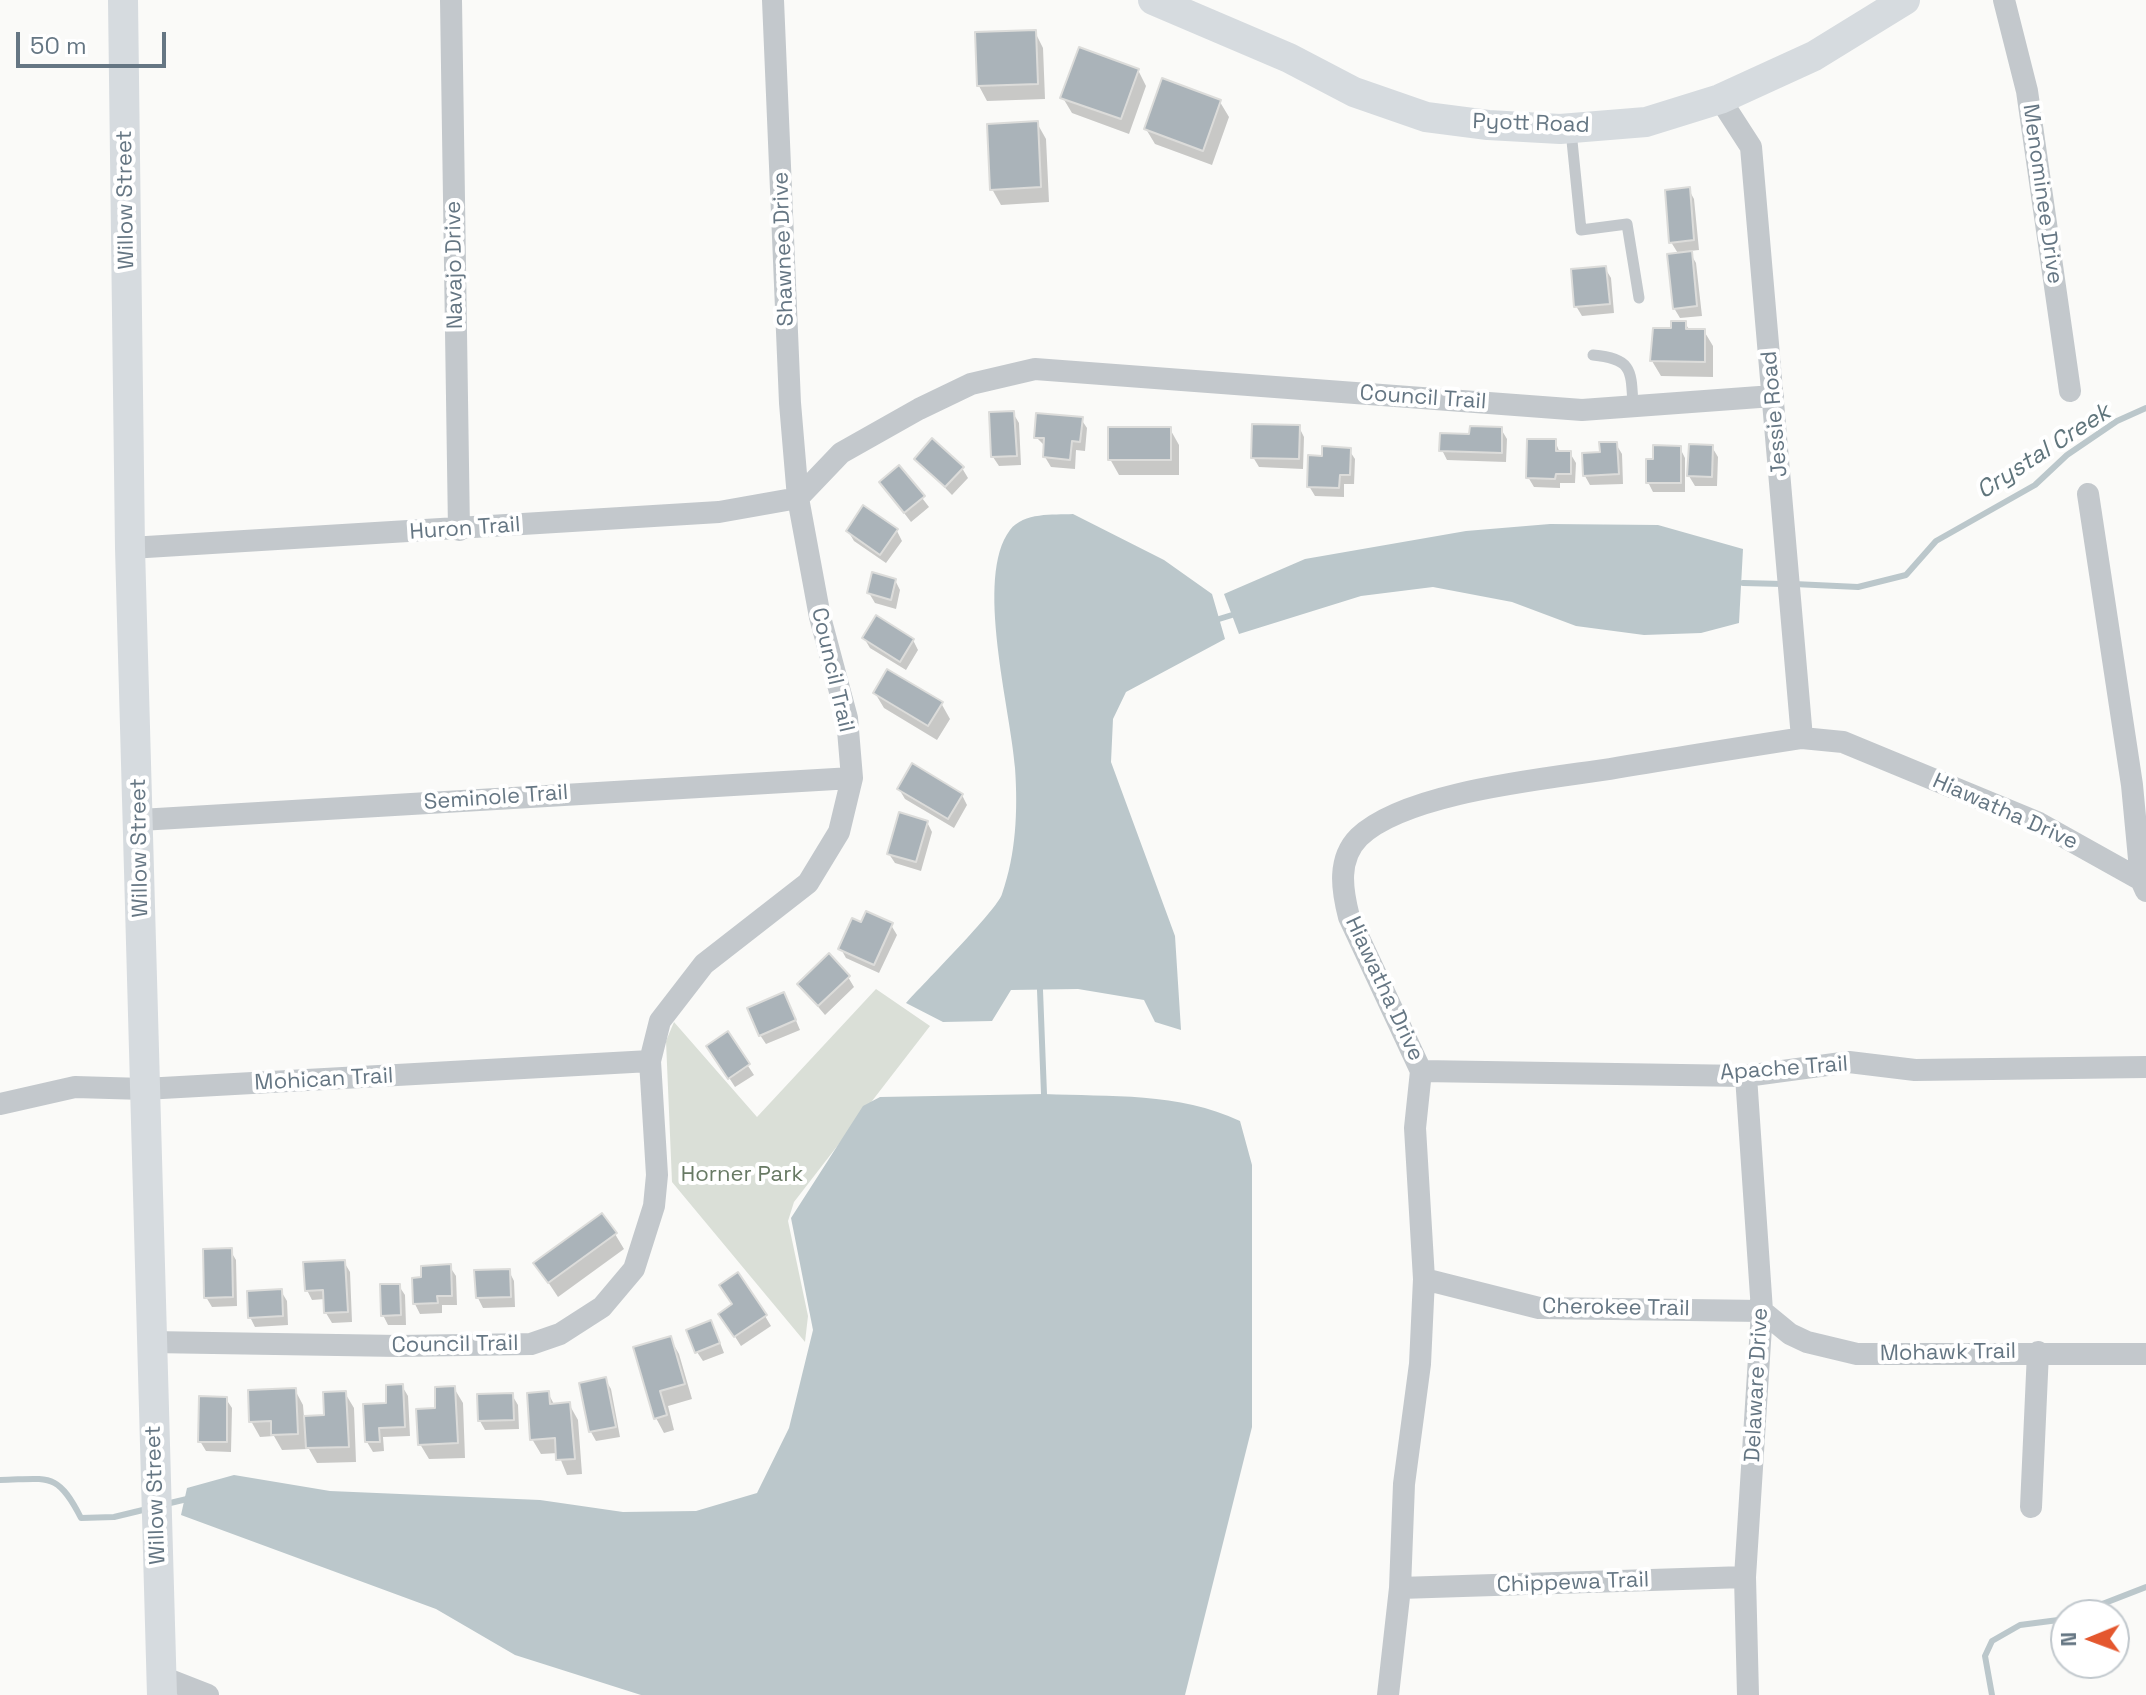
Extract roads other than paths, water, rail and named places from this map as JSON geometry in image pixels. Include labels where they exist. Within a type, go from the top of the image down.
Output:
[{"type":"street","name":"Willow Street","points":[[123,0],[130,548],[162,1686]]},
{"type":"street","name":"Navajo Drive","points":[[451,0],[459,530]]},
{"type":"street","name":"Shawnee Drive","points":[[773,0],[789,387],[798,498]]},
{"type":"street","name":"Pyott Road","points":[[1153,0],[1289,58],[1354,92],[1426,117],[1488,125],[1570,128],[1646,122],[1720,99],[1814,56],[1905,0]]},
{"type":"street","name":"Menominee Drive","points":[[2004,0],[2010,12],[2027,91],[2070,391]]},
{"type":"street","name":"Jessie Road","points":[[1720,99],[1751,147],[1802,738]]},
{"type":"street","name":"Council Trail","points":[[151,1342],[531,1344],[560,1334],[602,1307],[620,1289],[634,1269],[646,1240],[657,1175],[650,1061],[660,1021],[704,964],[808,883],[839,832],[852,778],[847,718],[820,617],[798,498],[841,453],[971,384],[1035,369],[1582,410],[1773,396]]},
{"type":"street","points":[[2088,494],[2132,785],[2143,885]]},
{"type":"street","name":"Huron Trail","points":[[130,548],[719,512],[798,498]]},
{"type":"street","name":"Hiawatha Drive","points":[[1388,1695],[1400,1588],[1403,1498],[1420,1364],[1424,1279],[1415,1128],[1421,1071],[1349,917],[1342,890],[1342,873],[1358,838],[1375,825],[1416,807],[1475,792],[1802,738],[1843,742],[2039,823],[2143,885]]},
{"type":"street","name":"Seminole Trail","points":[[140,820],[852,778]]},
{"type":"street","name":"Mohican Trail","points":[[0,1104],[75,1087],[144,1089],[650,1061]]},
{"type":"street","name":"Apache Trail","points":[[1421,1071],[1746,1076],[1849,1062],[1915,1070],[2146,1067]]},
{"type":"street","name":"Delaware Drive","points":[[1746,1076],[1762,1311],[1745,1577],[1748,1695]]},
{"type":"street","name":"Cherokee Trail","points":[[1424,1279],[1539,1308],[1762,1311]]},
{"type":"street","name":"Mohawk Trail","points":[[1762,1311],[1798,1338],[1843,1352],[2146,1354]]},
{"type":"street","points":[[2031,1507],[2038,1352]]},
{"type":"street","name":"Chippewa Trail","points":[[1400,1588],[1745,1577]]},
{"type":"street","points":[[162,1686],[208,1695]]},
{"type":"lane","points":[[1570,128],[1581,230],[1627,224],[1639,298]]},
{"type":"lane","points":[[1593,355],[1618,357],[1626,364],[1632,379],[1633,406]]},
{"type":"waterway","name":"Crystal Creek","points":[[1794,584],[1858,587],[1906,575],[1936,541],[2035,485],[2067,455],[2117,421],[2146,408]]},
{"type":"waterway","name":"Crystal Creek","points":[[1743,583],[1783,584]]},
{"type":"waterway","points":[[1219,619],[1232,615]]},
{"type":"waterway","points":[[1040,990],[1044,1094]]},
{"type":"waterway","points":[[0,1480],[50,1481],[65,1492],[81,1518],[114,1517],[147,1509]]},
{"type":"waterway","points":[[166,1504],[187,1499]]},
{"type":"waterway","points":[[2115,1599],[2146,1587]]},
{"type":"waterway","points":[[1992,1695],[1985,1656],[1992,1641],[2020,1625],[2050,1621]]},
{"type":"park label","name":"Horner Park","points":[[742,1175]]}]
